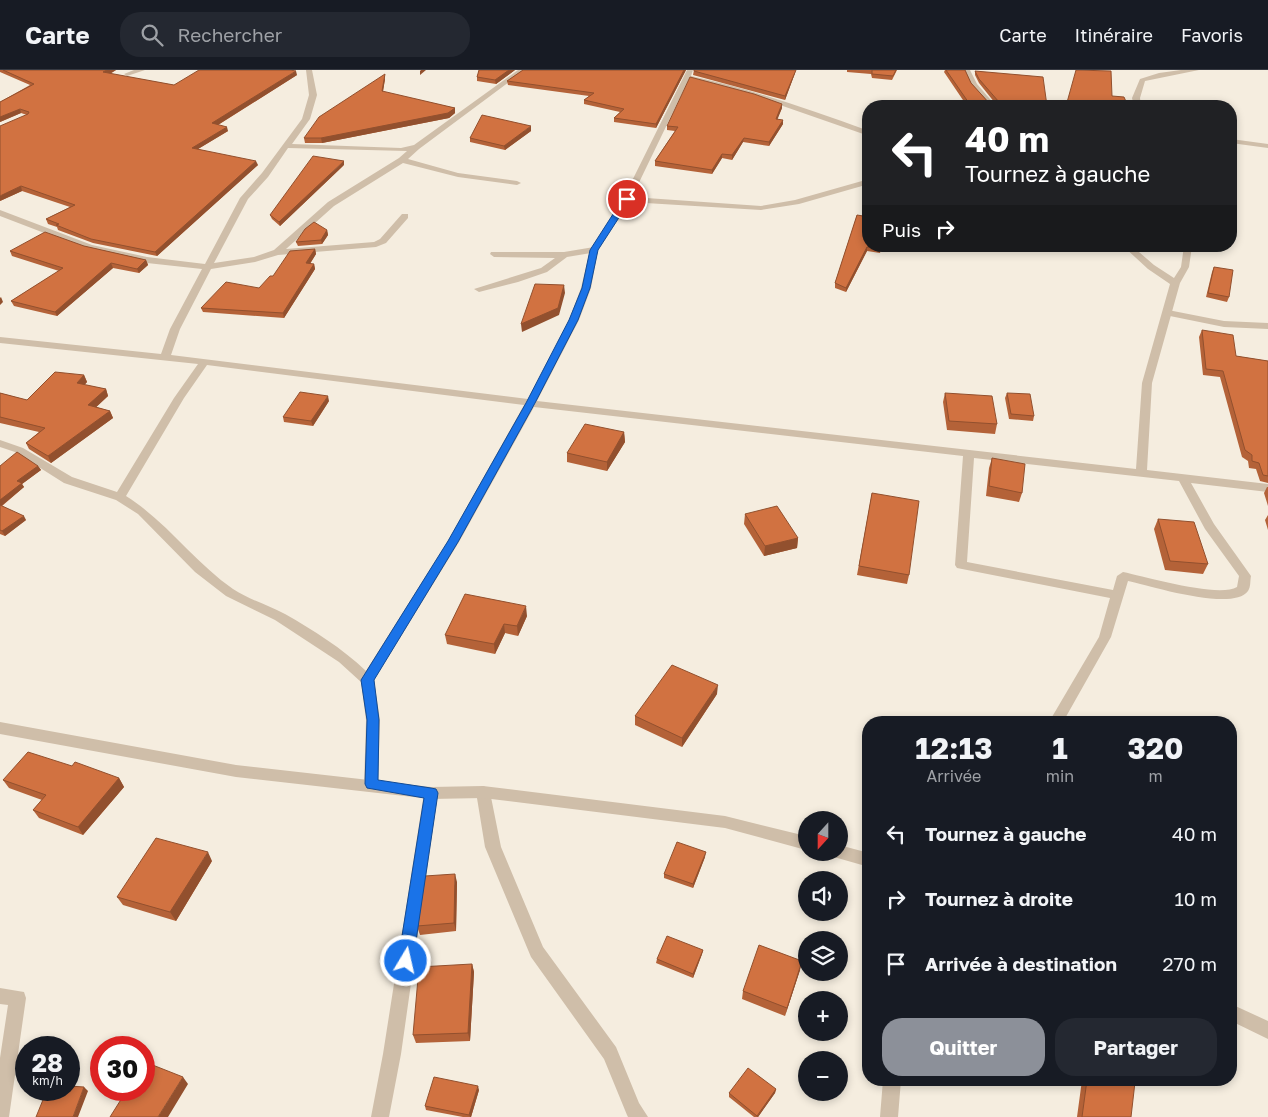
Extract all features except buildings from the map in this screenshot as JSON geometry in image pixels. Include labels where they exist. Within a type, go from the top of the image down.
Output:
[{"type":"street","points":[[126,74],[142,70]]},
{"type":"street","points":[[165,357],[175,329],[244,198],[287,146],[306,119],[313,95],[308,70]]},
{"type":"street","points":[[277,252],[331,204],[402,160],[416,147],[522,70]]},
{"type":"street","points":[[967,70],[974,85],[988,100]]},
{"type":"street","points":[[1136,100],[1142,80],[1160,75],[1196,70]]},
{"type":"street","points":[[367,680],[453,542],[531,403],[574,320],[586,288],[594,250],[627,199],[689,72],[791,104],[862,131]]},
{"type":"street","points":[[1237,142],[1268,146]]},
{"type":"street","points":[[287,146],[401,150],[416,147]]},
{"type":"street","points":[[402,160],[458,175],[517,183]]},
{"type":"street","points":[[627,199],[761,208],[796,202],[862,183]]},
{"type":"street","points":[[0,213],[89,247],[147,260],[207,267],[255,259],[277,252],[376,244],[383,241],[405,216]]},
{"type":"street","points":[[494,254],[564,255],[594,250]]},
{"type":"street","points":[[1134,252],[1151,267],[1175,283]]},
{"type":"street","points":[[1141,473],[1147,382],[1175,283],[1185,267],[1187,252]]},
{"type":"street","points":[[480,289],[544,270],[564,255]]},
{"type":"street","points":[[1168,313],[1224,324],[1268,326]]},
{"type":"street","points":[[0,340],[165,357],[531,403],[969,452],[1268,488]]},
{"type":"street","points":[[120,498],[179,398],[204,362]]},
{"type":"street","points":[[0,443],[19,450],[68,480],[120,498],[142,510],[199,569],[230,593],[280,616],[344,658],[367,680],[373,720],[371,784]]},
{"type":"street","points":[[969,452],[961,565],[1118,595]]},
{"type":"street","points":[[1059,716],[1105,637],[1123,576],[1211,595],[1233,595],[1243,590],[1245,576],[1209,526],[1183,478]]},
{"type":"street","points":[[0,728],[236,771],[371,784],[431,793],[483,792],[725,822],[798,842]]},
{"type":"street","points":[[483,792],[493,847],[537,952],[610,1053],[633,1109],[639,1117]]},
{"type":"street","points":[[380,1117],[392,1054],[431,793]]},
{"type":"street","points":[[848,854],[862,858]]},
{"type":"street","points":[[0,996],[18,998],[0,1116]]},
{"type":"street","points":[[1237,1015],[1268,1030]]},
{"type":"street","points":[[889,1117],[892,1086]]},
{"type":"route","points":[[406,961],[431,793],[371,784],[373,720],[367,680],[453,542],[531,403],[574,320],[586,288],[594,250],[627,199]]}]
